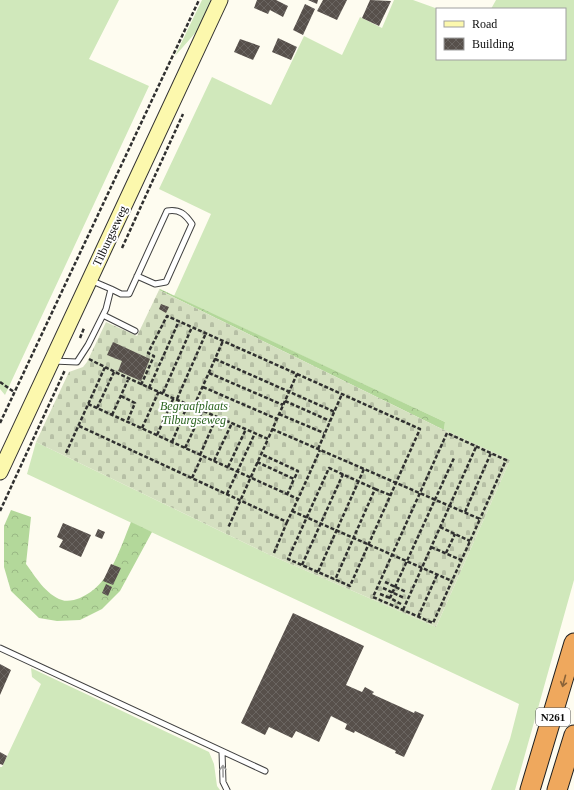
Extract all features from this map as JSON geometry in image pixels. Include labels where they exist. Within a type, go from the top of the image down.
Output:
[{"type":"highway","name":"N261","points":[[530,790],[574,643]]},
{"type":"highway","name":"N261","points":[[557,790],[574,735]]},
{"type":"street","name":"Tilburgseweg","points":[[0,472],[220,0]]},
{"type":"lane","points":[[90,280],[121,294],[129,294],[137,276],[167,211],[175,210],[185,214],[192,224],[166,282],[155,284],[137,276]]},
{"type":"lane","points":[[52,361],[69,363],[77,362],[103,315],[112,289]]},
{"type":"lane","points":[[103,315],[135,331]]},
{"type":"lane","points":[[0,648],[265,772]]},
{"type":"lane","points":[[222,752],[223,782],[227,790]]},
{"type":"path","name":"Tilburgseweg","points":[[0,423],[198,0]]},
{"type":"path","name":"Tilburgseweg","points":[[121,250],[181,123],[184,112]]},
{"type":"path","points":[[141,385],[154,356],[148,353],[164,318],[167,316],[420,429],[350,586],[335,580],[288,559],[329,468],[390,496]]},
{"type":"path","points":[[149,388],[179,321]]},
{"type":"path","points":[[0,511],[86,324]]},
{"type":"path","points":[[163,393],[192,327]]},
{"type":"path","points":[[157,435],[206,333]]},
{"type":"path","points":[[194,406],[223,341]]},
{"type":"path","points":[[81,355],[128,380],[176,398],[268,439]]},
{"type":"path","points":[[215,359],[334,412]]},
{"type":"path","points":[[66,453],[105,367]]},
{"type":"path","points":[[97,408],[114,372]]},
{"type":"path","points":[[209,373],[283,405]]},
{"type":"path","points":[[228,528],[297,374]]},
{"type":"path","points":[[112,415],[128,380]]},
{"type":"path","points":[[0,382],[14,392]]},
{"type":"path","points":[[203,387],[276,419]]},
{"type":"path","points":[[142,428],[159,391]]},
{"type":"path","points":[[274,553],[298,500],[342,394]]},
{"type":"path","points":[[120,396],[135,403],[127,422]]},
{"type":"path","points":[[285,401],[330,421]]},
{"type":"path","points":[[88,404],[298,500]]},
{"type":"path","points":[[172,442],[188,404]]},
{"type":"path","points":[[185,448],[203,410]]},
{"type":"path","points":[[279,414],[325,434]]},
{"type":"path","points":[[192,478],[217,416]]},
{"type":"path","points":[[214,461],[232,423]]},
{"type":"path","points":[[78,426],[287,522]]},
{"type":"path","points":[[228,468],[246,429]]},
{"type":"path","points":[[272,429],[480,519]]},
{"type":"path","points":[[227,494],[255,433]]},
{"type":"path","points":[[447,433],[476,447],[506,460],[433,623],[373,597],[447,433]]},
{"type":"path","points":[[403,610],[476,447]]},
{"type":"path","points":[[465,512],[491,453]]},
{"type":"path","points":[[261,454],[298,471]]},
{"type":"path","points":[[390,598],[454,458]]},
{"type":"path","points":[[257,462],[294,479]]},
{"type":"path","points":[[287,495],[301,466]]},
{"type":"path","points":[[318,572],[364,469]]},
{"type":"path","points":[[302,565],[343,474]]},
{"type":"path","points":[[335,580],[375,489]]},
{"type":"path","points":[[292,511],[452,581]]},
{"type":"path","points":[[440,527],[470,541]]},
{"type":"path","points":[[446,553],[455,534]]},
{"type":"path","points":[[431,547],[461,560]]},
{"type":"path","points":[[418,617],[437,574]]},
{"type":"path","points":[[385,582],[406,592]]},
{"type":"path","points":[[383,588],[404,598]]},
{"type":"path","points":[[380,594],[402,604]]},
{"type":"green space","points":[[0,0],[119,0],[89,59],[149,86],[5,395],[0,389]]},
{"type":"green space","points":[[202,0],[212,0],[197,31],[175,56]]},
{"type":"green space","points":[[394,0],[413,0],[436,8],[436,60],[566,60],[566,8],[492,8],[496,0],[574,0],[574,580],[515,790],[491,790],[510,739],[519,704],[27,474],[36,442],[270,555],[436,627],[510,460],[444,430],[445,422],[174,296],[211,214],[159,189],[212,77],[271,105],[304,36],[342,55],[360,17],[382,28]]},
{"type":"green space","points":[[160,289],[445,422],[444,430],[159,290]]},
{"type":"green space","name":"Begraafplaats Tilburgseweg","points":[[159,290],[444,430],[510,460],[436,627],[270,555],[36,442],[69,372],[83,367],[87,362],[106,322],[137,336]]},
{"type":"green space","points":[[11,510],[31,517],[26,564],[46,590],[56,598],[64,601],[80,598],[99,585],[118,555],[131,522],[152,532],[120,591],[102,609],[80,620],[57,621],[39,618],[11,591],[4,567],[4,526]]},
{"type":"green space","points":[[31,668],[209,752],[214,764],[217,786],[220,790],[0,790],[0,767],[2,767],[41,684],[32,677]]},
{"type":"building","points":[[257,0],[276,0],[288,6],[283,17],[270,10],[268,14],[254,8]]},
{"type":"building","points":[[308,0],[318,0],[317,4]]},
{"type":"building","points":[[323,0],[347,0],[337,20],[317,11]]},
{"type":"building","points":[[370,0],[391,1],[379,26],[362,18]]},
{"type":"building","points":[[305,4],[315,9],[303,35],[293,30]]},
{"type":"building","points":[[278,38],[297,47],[291,60],[272,52]]},
{"type":"building","points":[[240,39],[260,46],[253,60],[234,52]]},
{"type":"building","points":[[161,304],[169,307],[166,313],[159,309]]},
{"type":"building","points":[[113,342],[150,359],[141,381],[118,371],[122,361],[107,355]]},
{"type":"building","points":[[63,523],[91,535],[81,557],[59,547],[63,540],[57,537]]},
{"type":"building","points":[[98,529],[105,532],[102,539],[95,536]]},
{"type":"building","points":[[111,564],[121,568],[113,585],[103,581]]},
{"type":"building","points":[[106,584],[112,587],[108,596],[102,593]]},
{"type":"building","points":[[293,613],[364,646],[346,685],[362,692],[365,687],[374,692],[372,694],[414,713],[415,711],[424,715],[404,757],[395,753],[396,751],[355,731],[354,733],[345,729],[347,724],[331,716],[319,742],[296,731],[292,738],[269,727],[265,735],[241,723]]},
{"type":"building","points":[[0,664],[11,670],[0,695]]},
{"type":"building","points":[[0,752],[7,756],[3,765],[0,764]]}]
